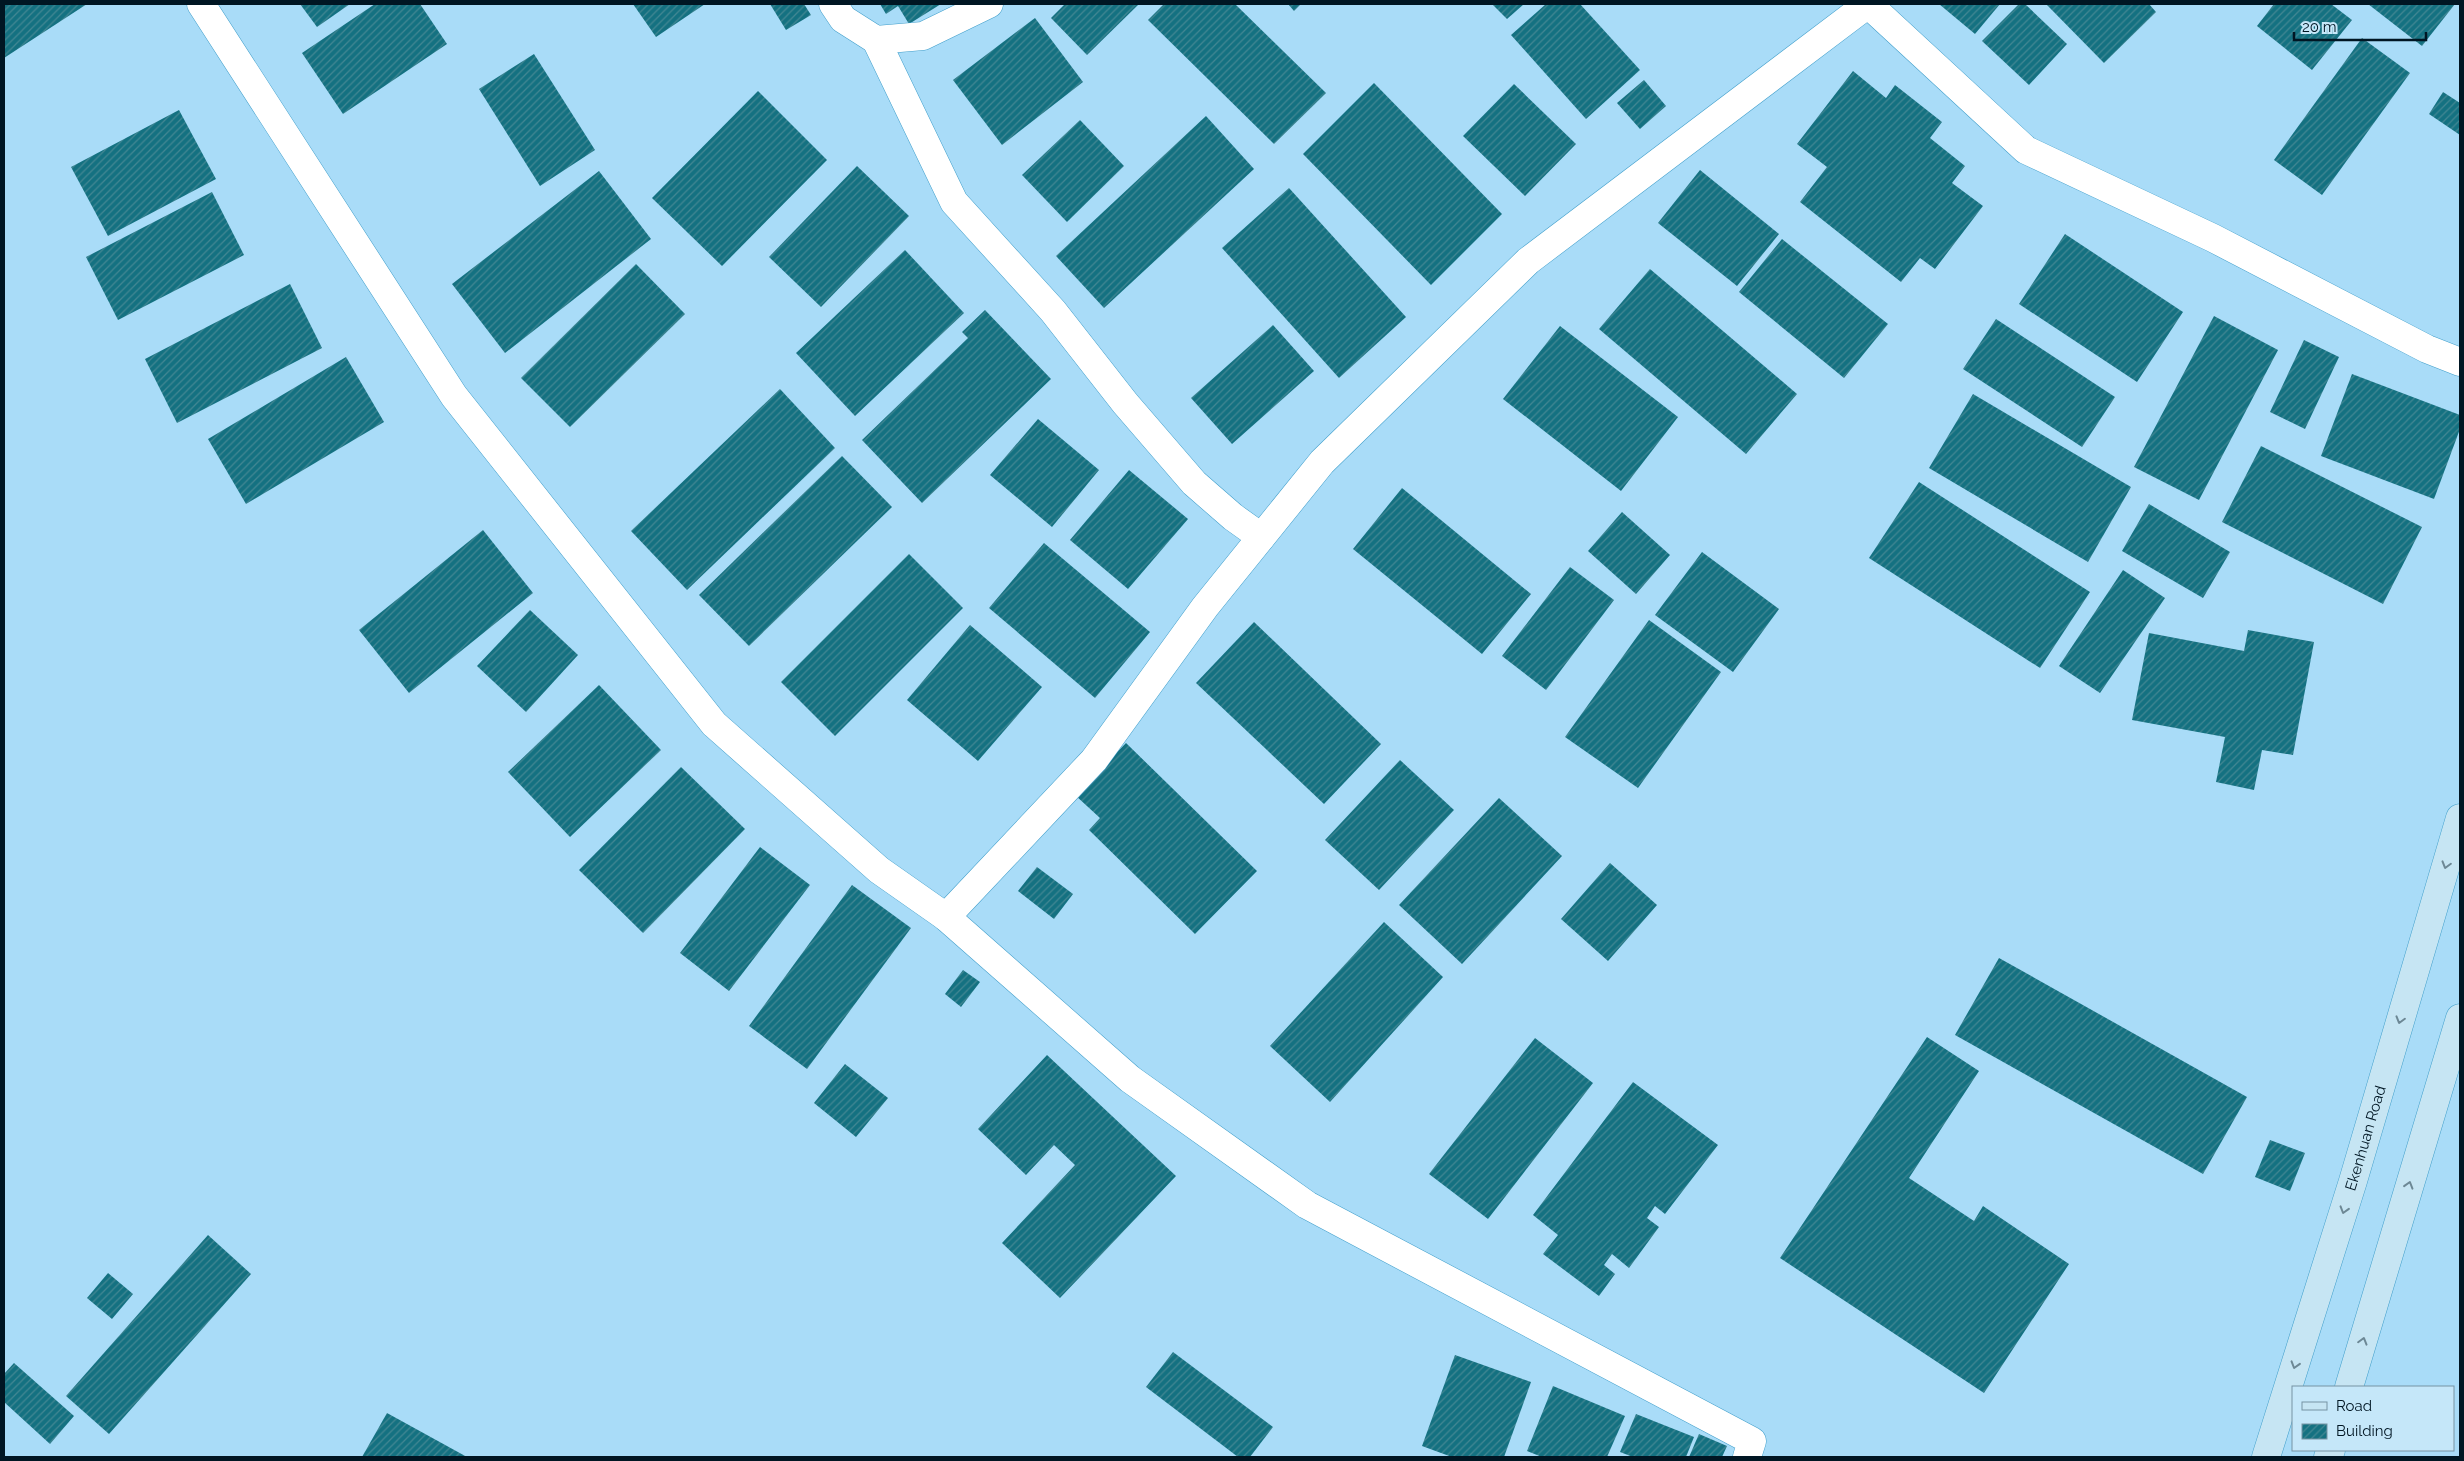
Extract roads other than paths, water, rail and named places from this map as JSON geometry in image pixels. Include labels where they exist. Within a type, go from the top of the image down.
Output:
[{"type":"main road","name":"Ekenhuan Road","points":[[2266,1457],[2353,1181],[2460,818]]},
{"type":"main road","points":[[2349,1386],[2460,1018]]},
{"type":"street","points":[[202,4],[454,396],[714,724],[879,870],[946,917],[1130,1079],[1307,1205],[1752,1441],[1747,1457]]},
{"type":"street","points":[[833,4],[843,18],[876,40],[954,202],[1054,311],[1125,403],[1194,483],[1233,517],[1262,537]]},
{"type":"street","points":[[876,40],[923,36],[989,4]]},
{"type":"street","points":[[946,917],[1094,760],[1205,607],[1322,462],[1528,261],[1868,4],[2026,150],[2213,238],[2427,349],[2460,362]]}]
